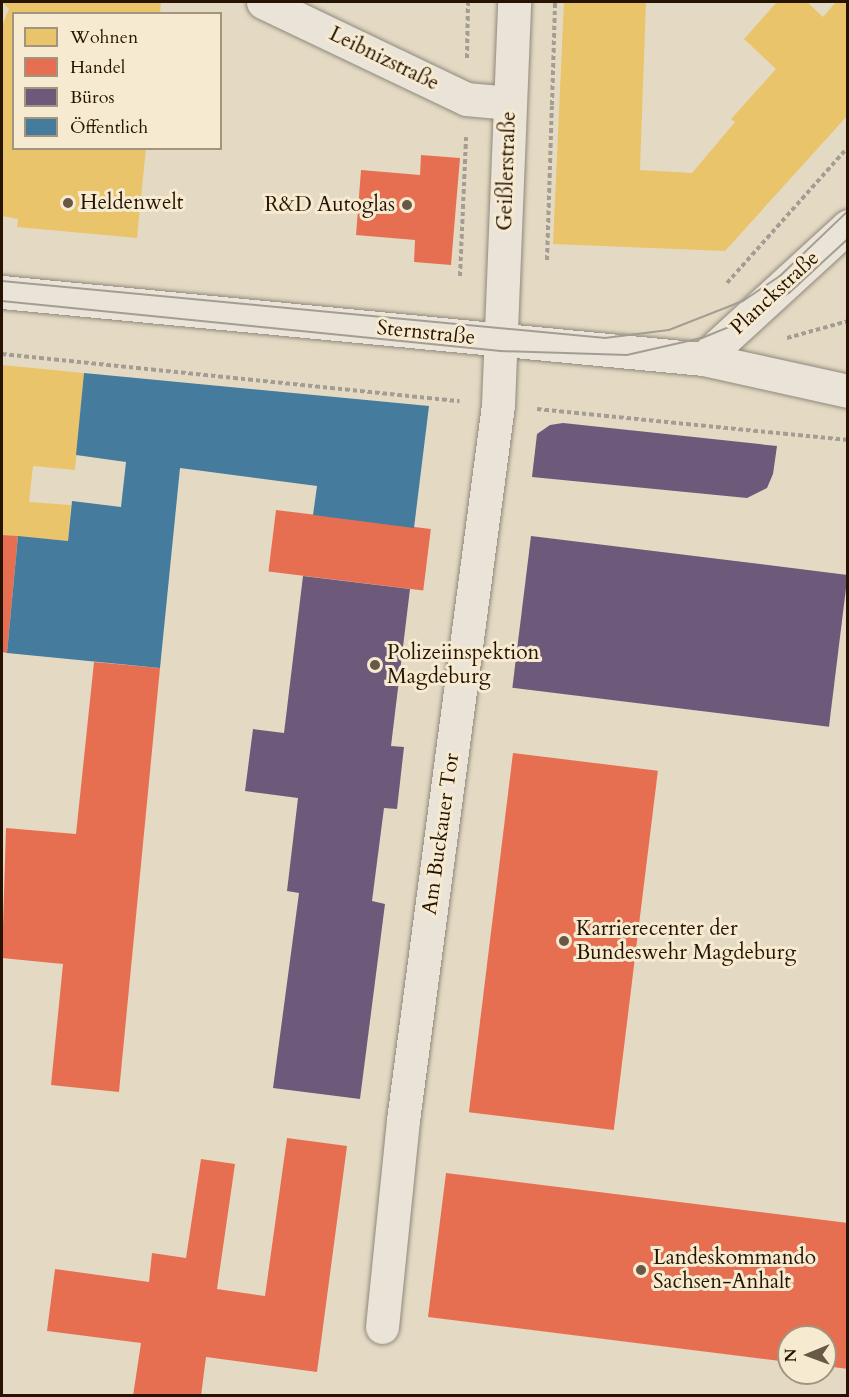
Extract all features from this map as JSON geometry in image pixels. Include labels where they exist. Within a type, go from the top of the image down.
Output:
[{"type":"street","name":"Leibnizstraße","points":[[263,2],[466,99],[510,103]]},
{"type":"street","name":"Geißlerstraße","points":[[500,341],[514,2]]},
{"type":"street","name":"Planckstraße","points":[[703,360],[848,226]]},
{"type":"street","name":"Sternstraße","points":[[2,292],[703,360],[848,391]]},
{"type":"street","name":"Am Buckauer Tor","points":[[382,1327],[403,1120],[498,405],[500,341]]},
{"type":"path","points":[[547,260],[552,105]]},
{"type":"path","name":"Planckstraße","points":[[733,272],[848,147]]},
{"type":"path","points":[[2,354],[848,440]]},
{"type":"building: Wohnen","points":[[2,2],[161,2],[160,12],[12,12],[12,150],[146,150],[137,238],[17,227],[18,219],[2,216],[2,26],[9,9]]},
{"type":"building: Wohnen","points":[[564,2],[646,2],[640,170],[692,173],[735,122],[731,119],[776,69],[744,39],[777,2],[807,2],[823,17],[836,2],[848,2],[848,115],[725,251],[553,244]]},
{"type":"building: Wohnen","points":[[2,365],[84,373],[75,470],[33,466],[29,502],[71,505],[68,541],[2,535]]},
{"type":"building: Handel","name":"R&D Autoglas","points":[[421,155],[460,158],[451,265],[414,262],[415,240],[356,235],[361,170],[420,175]]},
{"type":"building: Handel","points":[[276,510],[431,529],[423,591],[268,572]]},
{"type":"building: Handel","points":[[2,535],[18,536],[7,653],[2,652]]},
{"type":"building: Handel","points":[[94,662],[160,668],[119,1092],[51,1085],[63,964],[2,958],[6,828],[76,834]]},
{"type":"building: Handel","name":"Karrierecenter der Bundeswehr Magdeburg","points":[[513,753],[658,771],[614,1130],[469,1112]]},
{"type":"building: Handel","points":[[287,1138],[347,1146],[317,1372],[206,1357],[201,1396],[133,1396],[141,1343],[47,1331],[55,1269],[149,1282],[152,1253],[186,1258],[201,1159],[235,1164],[217,1289],[265,1296]]},
{"type":"building: Handel","name":"Landeskommando Sachsen-Anhalt","points":[[446,1173],[848,1223],[848,1369],[837,1368],[837,1325],[777,1325],[777,1361],[428,1317]]},
{"type":"building: Büros","points":[[563,423],[777,446],[773,474],[767,488],[747,498],[532,477],[537,434],[550,425]]},
{"type":"building: Büros","points":[[531,536],[848,575],[829,727],[512,688]]},
{"type":"building: Büros","points":[[303,576],[410,589],[391,746],[404,747],[397,809],[384,808],[372,901],[385,904],[360,1099],[273,1088],[299,893],[287,891],[298,798],[245,791],[253,729],[284,733]]},
{"type":"building: Öffentlich","points":[[84,373],[429,406],[414,528],[313,515],[317,486],[180,468],[160,668],[7,653],[18,536],[68,541],[72,501],[121,507],[126,462],[76,455]]},
{"type":"tram line","points":[[2,281],[605,338],[669,330],[743,301],[780,276],[848,211]]},
{"type":"tram line","points":[[2,301],[500,351],[627,355],[702,338],[744,321],[789,293],[848,239]]},
{"type":"place","name":"Heldenwelt","points":[[68,203]]},
{"type":"place","name":"R&D Autoglas","points":[[407,205]]},
{"type":"place","name":"Polizeiinspektion Magdeburg","points":[[375,665]]},
{"type":"place","name":"Karrierecenter der Bundeswehr Magdeburg","points":[[564,941]]},
{"type":"place","name":"Landeskommando Sachsen-Anhalt","points":[[641,1270]]}]
